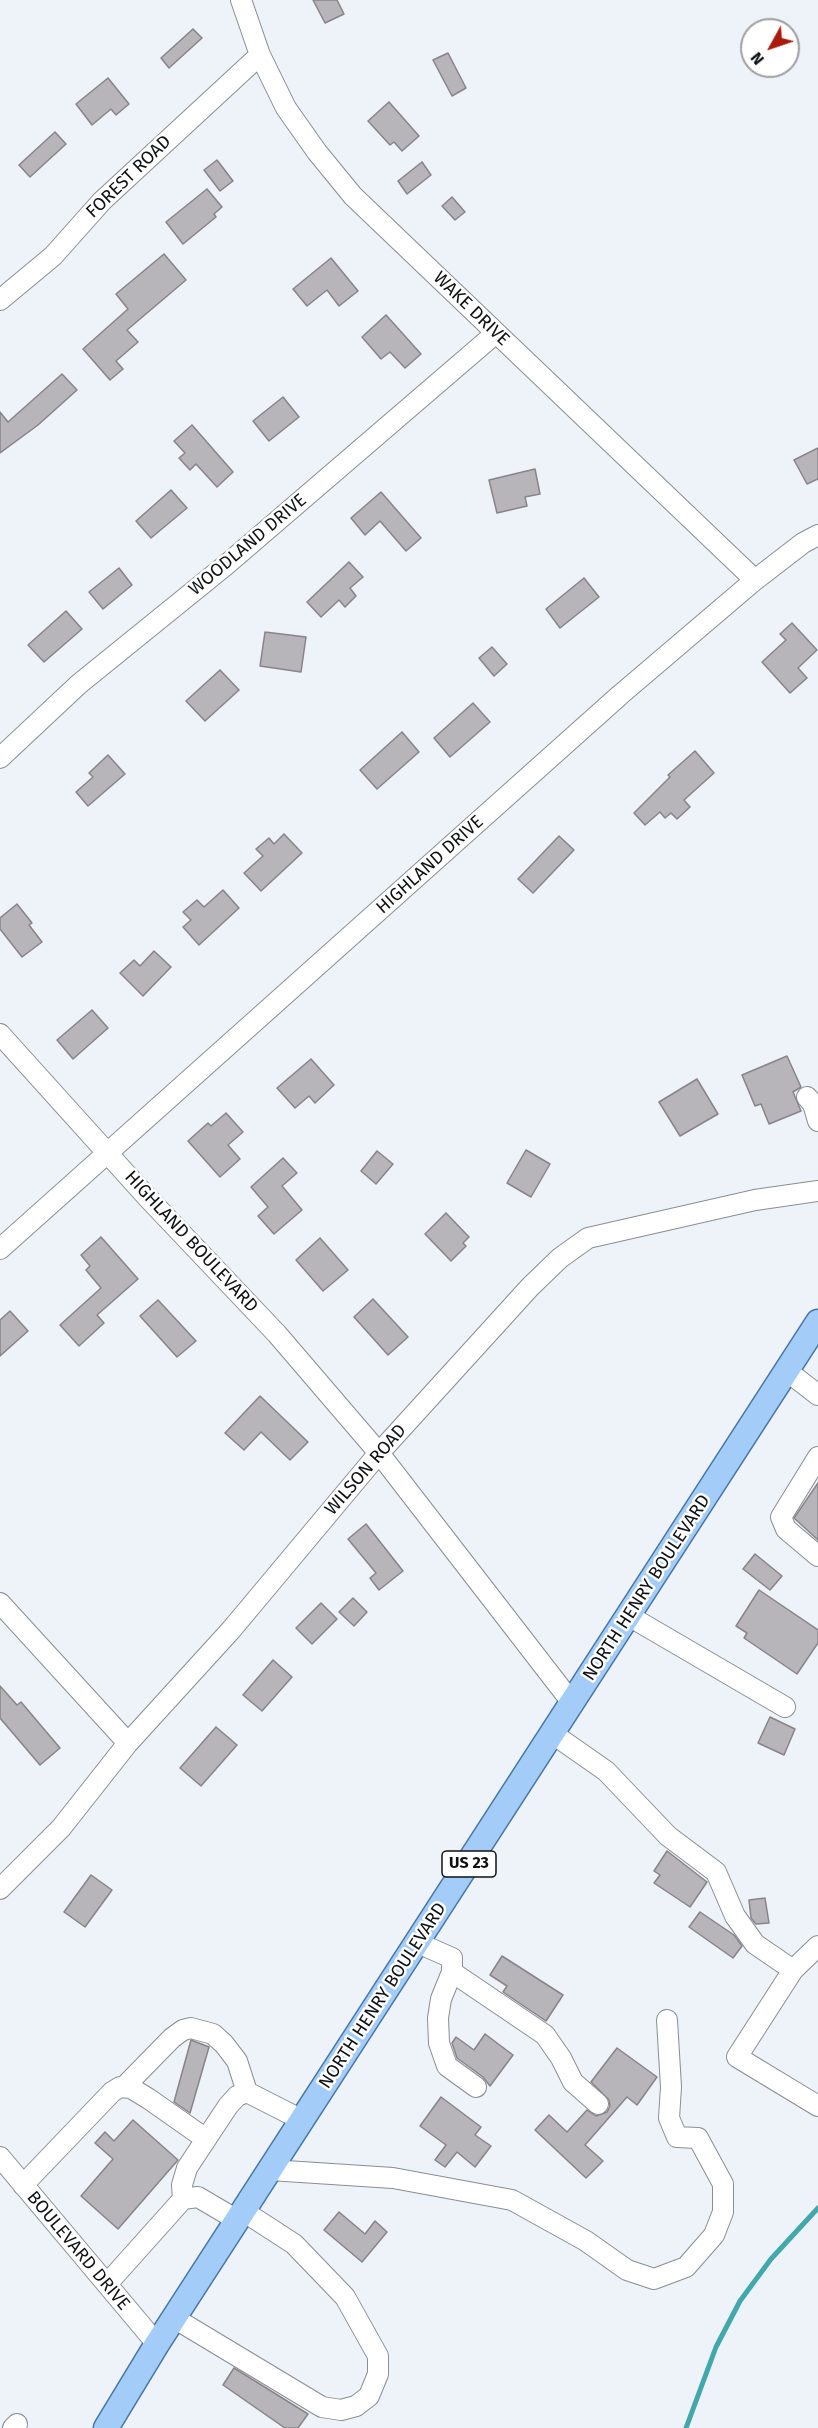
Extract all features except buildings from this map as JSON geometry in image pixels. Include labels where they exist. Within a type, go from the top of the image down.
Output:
[{"type":"main road","name":"NORTH HENRY BOULEVARD","points":[[106,2428],[157,2344],[554,1734],[818,1322]]},
{"type":"street","name":"WAKE DRIVE","points":[[240,0],[260,55],[286,108],[317,152],[353,196],[755,580]]},
{"type":"street","name":"FOREST ROAD","points":[[0,300],[52,256],[102,201],[260,55]]},
{"type":"street","name":"WOODLAND DRIVE","points":[[0,758],[79,684],[226,565],[496,333]]},
{"type":"street","name":"HIGHLAND DRIVE","points":[[0,1249],[620,695],[755,580],[803,543],[818,535]]},
{"type":"street","name":"HIGHLAND BOULEVARD","points":[[0,1034],[108,1154],[278,1334],[379,1453],[573,1704]]},
{"type":"street","points":[[807,1097],[813,1104],[818,1121]]},
{"type":"street","name":"WILSON ROAD","points":[[0,1888],[61,1828],[128,1743],[231,1630],[379,1453],[530,1287],[560,1258],[588,1238],[755,1200],[818,1191]]},
{"type":"street","points":[[787,1371],[818,1395]]},
{"type":"street","points":[[818,1457],[781,1516],[786,1529],[818,1556]]},
{"type":"street","points":[[0,1603],[128,1743]]},
{"type":"street","points":[[629,1616],[785,1707]]},
{"type":"street","points":[[554,1734],[606,1771],[668,1836],[716,1872],[735,1916],[755,1944],[794,1970]]},
{"type":"street","points":[[418,1943],[452,1958],[452,1972],[441,1999],[438,2018],[439,2043],[447,2066],[476,2087]]},
{"type":"street","points":[[818,1946],[794,1970],[737,2057],[818,2106]]},
{"type":"street","points":[[452,1972],[545,2035],[556,2049],[573,2082],[598,2104]]},
{"type":"street","points":[[270,2170],[393,2178],[512,2200],[586,2241],[627,2270],[654,2279],[686,2267],[714,2235],[723,2212],[723,2184],[698,2138],[677,2137],[669,2118],[671,2086],[667,2020]]},
{"type":"street","points":[[23,2185],[112,2092],[125,2086],[172,2038],[183,2030],[191,2028],[213,2034],[224,2044],[237,2061],[247,2092],[302,2120]]},
{"type":"street","points":[[125,2086],[149,2099],[206,2139]]},
{"type":"street","points":[[107,2284],[183,2199],[184,2176],[206,2139],[232,2100],[247,2092]]},
{"type":"street","name":"BOULEVARD DRIVE","points":[[0,2157],[157,2344]]},
{"type":"street","points":[[174,2318],[322,2407],[341,2410],[356,2406],[369,2396],[378,2374],[378,2356],[345,2297],[294,2244],[198,2197],[183,2199]]},
{"type":"waterway","points":[[686,2428],[716,2347],[740,2301],[771,2259],[818,2208]]}]
